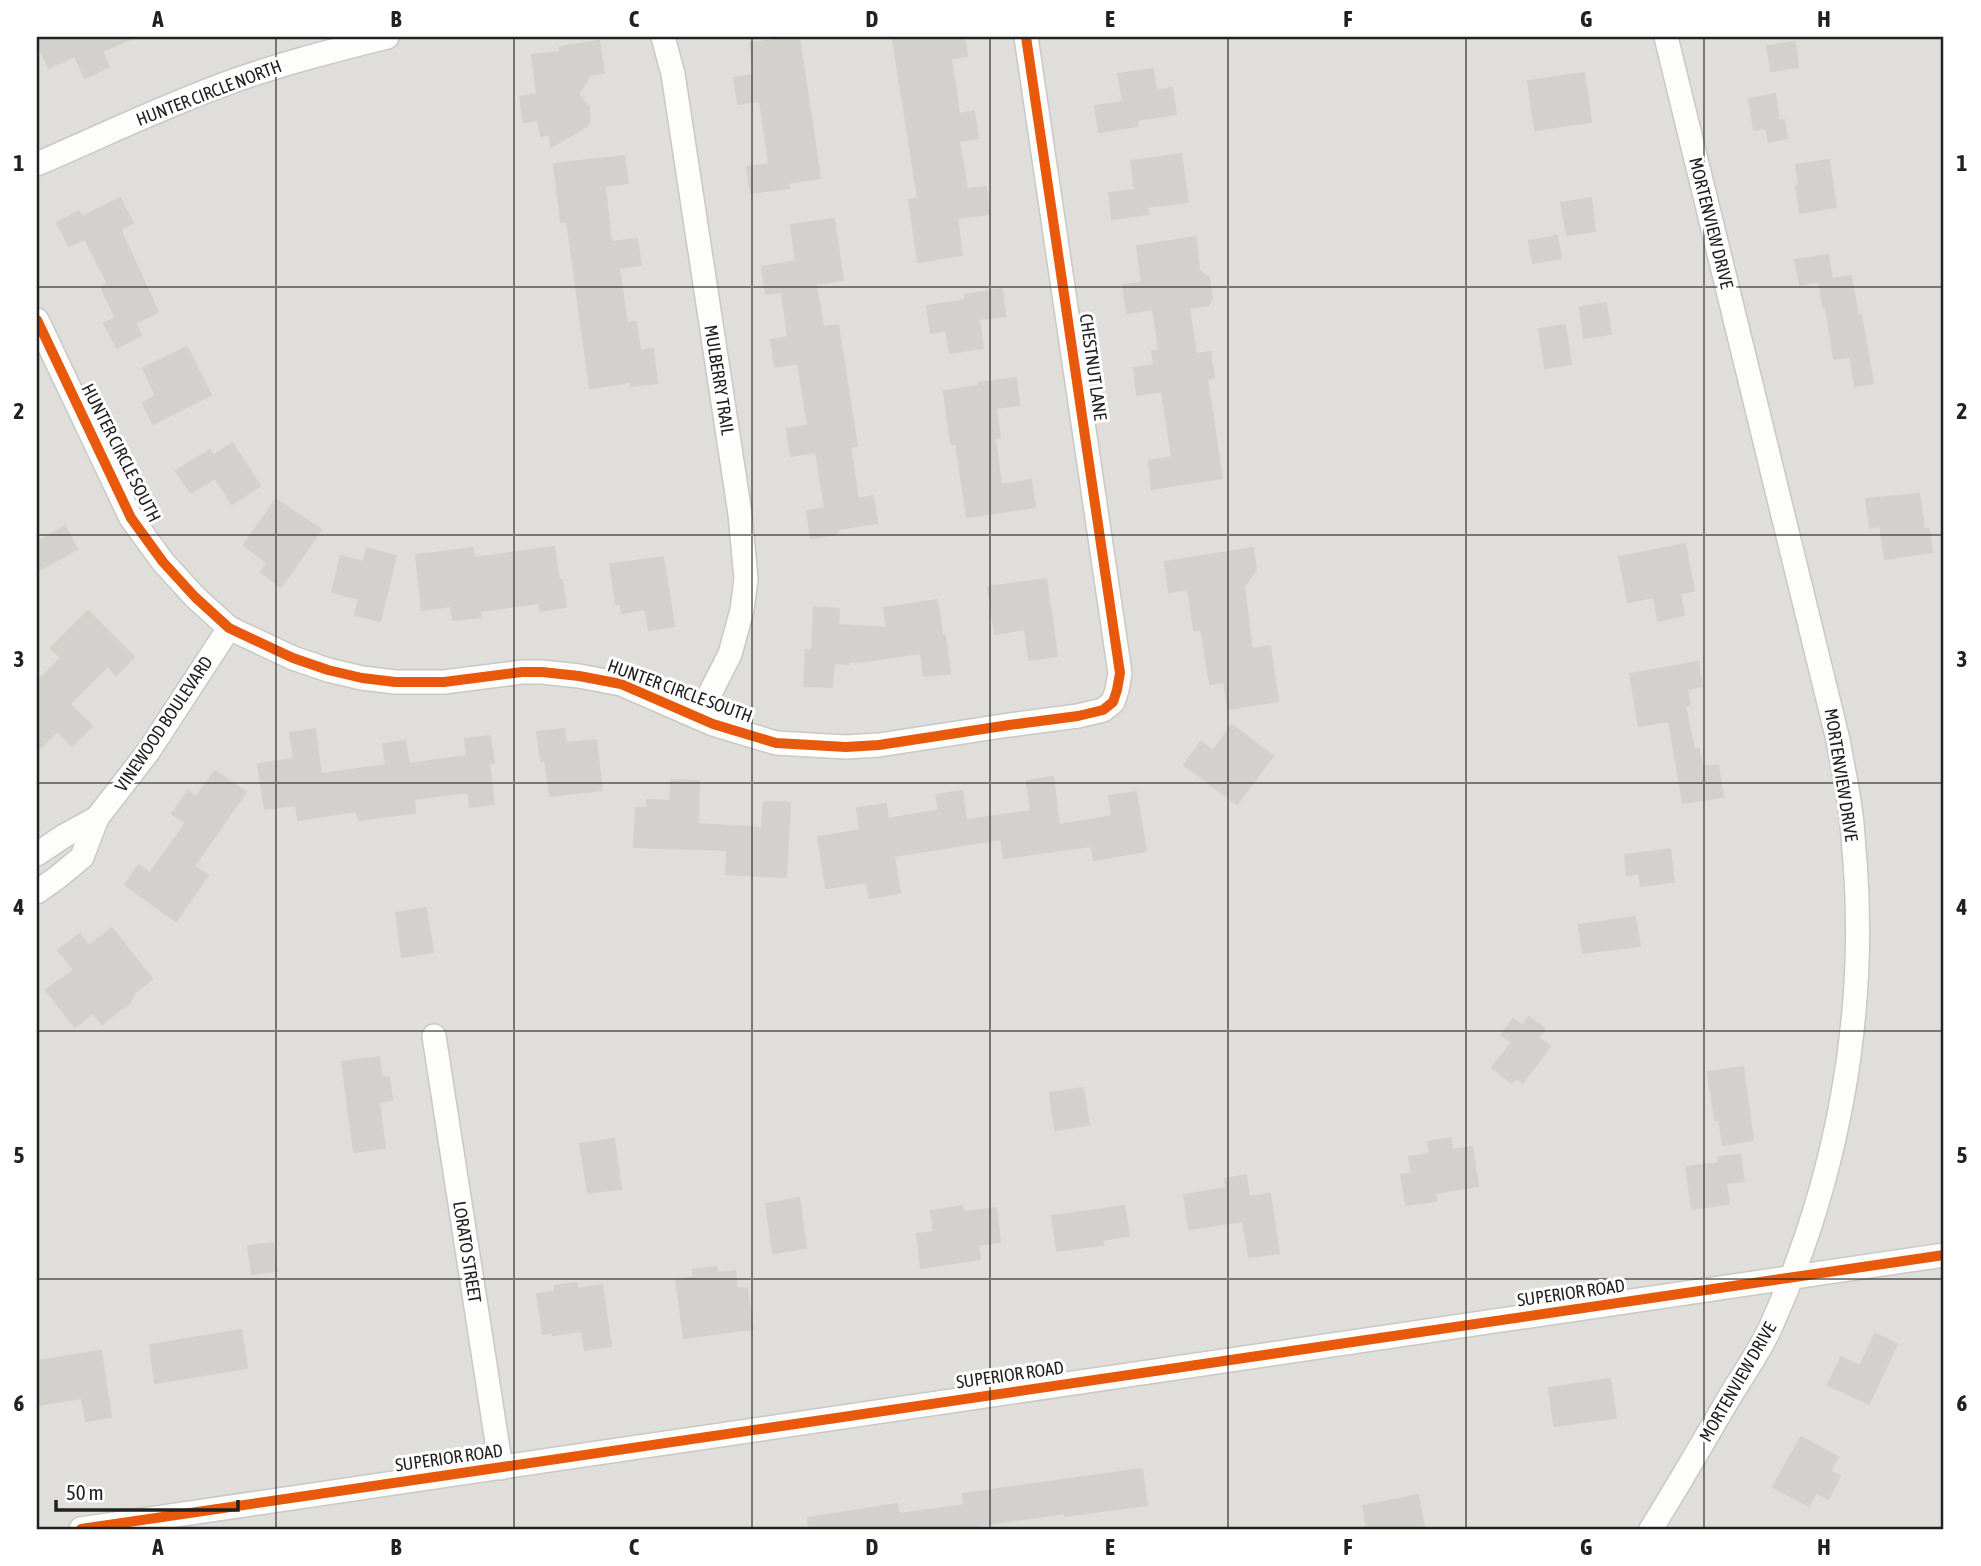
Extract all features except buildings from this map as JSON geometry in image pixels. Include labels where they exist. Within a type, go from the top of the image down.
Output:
[{"type":"street","name":"HUNTER CIRCLE NORTH","points":[[37,164],[183,100],[234,81],[387,37]]},
{"type":"street","name":"MULBERRY TRAIL","points":[[663,37],[673,74],[740,514],[746,579],[742,610],[730,654],[698,717]]},
{"type":"street","name":"CHESTNUT LANE","points":[[1026,37],[1120,673],[1113,702]]},
{"type":"street","name":"MORTENVIEW DRIVE","points":[[1651,1529],[1771,1326],[1807,1235],[1841,1110],[1856,998],[1858,933],[1851,809],[1838,740],[1666,37]]},
{"type":"street","name":"HUNTER CIRCLE SOUTH","points":[[37,320],[131,518],[163,562],[195,597],[229,628],[293,658],[362,678],[396,682],[444,682],[495,674],[559,673],[621,684],[698,717],[775,743],[846,747],[879,745],[1078,716],[1103,710],[1113,702]]},
{"type":"street","name":"VINEWOOD BOULEVARD","points":[[37,892],[82,857],[97,818],[148,752],[229,628]]},
{"type":"street","name":"VINEWOOD BOULEVARD","points":[[37,854],[97,818]]},
{"type":"street","name":"LORATO STREET","points":[[434,1036],[501,1468]]},
{"type":"street","name":"SUPERIOR ROAD","points":[[81,1529],[1944,1255]]},
{"type":"shaded area","points":[[37,37],[1944,37],[1944,1529],[37,1529]]},
{"type":"cycle path","points":[[37,320],[131,518],[163,562],[195,597],[229,628],[293,658],[328,670],[395,682],[444,682],[522,672],[579,676],[621,684],[713,724],[776,743],[846,747],[879,745],[1103,710],[1113,702],[1120,673],[1026,37]]},
{"type":"cycle path","points":[[81,1529],[1944,1255]]}]
